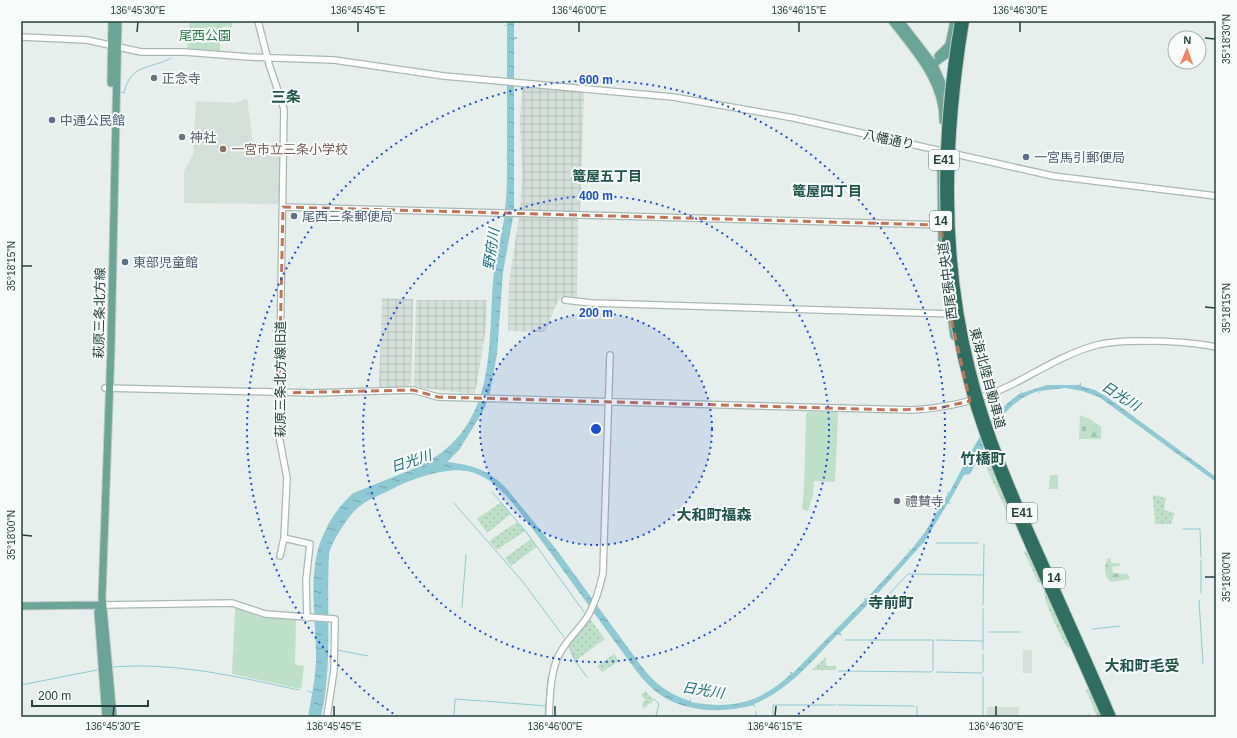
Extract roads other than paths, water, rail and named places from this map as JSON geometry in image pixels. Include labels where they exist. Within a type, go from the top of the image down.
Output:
[{"type":"highway","name":"東海北陸自動車道","points":[[958,21],[947,113],[943,190],[948,271],[960,351],[976,412],[998,470],[1106,717]]},
{"type":"highway","name":"東海北陸自動車道","points":[[965,21],[954,106],[949,191],[953,270],[963,336],[976,389],[995,447],[1020,509],[1112,717]]},
{"type":"main road","name":"萩原三条北方線","points":[[112,21],[115,46]]},
{"type":"main road","name":"萩原三条北方線","points":[[100,605],[107,388],[111,348],[115,46],[118,21]]},
{"type":"main road","name":"西尾張中央道","points":[[892,21],[931,65],[943,106],[941,225],[950,314],[957,351],[970,401],[987,451],[1102,717]]},
{"type":"main road","name":"西尾張中央道","points":[[900,21],[943,82],[951,107],[954,153],[953,225],[962,314],[988,419],[994,438],[1025,513],[1116,717]]},
{"type":"main road","points":[[931,65],[949,45],[954,21]]},
{"type":"main road","points":[[931,65],[951,50],[958,21]]},
{"type":"main road","points":[[21,606],[100,605]]},
{"type":"main road","points":[[100,605],[99,639],[106,717]]},
{"type":"main road","points":[[100,605],[113,717]]},
{"type":"street","name":"萩原三条北方線旧道","points":[[258,21],[267,57],[284,109],[279,436],[287,478],[284,538],[280,556]]},
{"type":"street","name":"八幡通り","points":[[21,37],[76,39],[141,52],[185,52],[334,60],[411,72],[702,101],[794,118],[1053,176],[1216,196]]},
{"type":"street","points":[[283,207],[953,225]]},
{"type":"street","points":[[565,300],[592,303],[809,308],[962,314]]},
{"type":"street","points":[[107,388],[279,393],[413,390],[438,397],[912,410],[939,408],[982,398],[1075,353],[1097,345],[1127,342],[1181,343],[1216,347]]},
{"type":"street","points":[[549,717],[552,676],[556,660],[566,643],[588,614],[597,596],[603,573],[610,355]]},
{"type":"street","points":[[284,538],[310,544],[306,580],[307,618]]},
{"type":"street","points":[[100,605],[232,603],[264,614],[335,619],[334,670],[326,717]]},
{"type":"water","points":[[507,21],[514,21],[514,37],[517,37],[517,39],[514,39],[514,212],[503,272],[497,354],[489,398],[482,413],[459,450],[447,462],[473,467],[487,473],[494,477],[507,489],[556,549],[642,667],[663,688],[690,701],[691,698],[691,702],[710,705],[736,704],[758,697],[769,691],[791,674],[789,671],[793,673],[865,600],[863,597],[866,599],[910,551],[908,548],[911,550],[925,532],[948,494],[946,491],[949,493],[979,438],[997,413],[1008,402],[1021,393],[1020,389],[1022,393],[1047,385],[1079,385],[1081,382],[1081,386],[1095,390],[1107,397],[1216,477],[1216,482],[1099,397],[1082,391],[1065,388],[1039,391],[1039,395],[1038,391],[1024,397],[1013,405],[996,425],[970,474],[964,475],[949,502],[952,504],[948,503],[924,542],[926,544],[923,543],[871,601],[873,604],[870,602],[840,633],[842,636],[838,634],[800,674],[789,683],[767,698],[754,704],[756,709],[753,705],[742,708],[707,710],[683,706],[672,702],[648,685],[522,515],[502,491],[486,478],[477,474],[459,470],[439,472],[400,485],[364,503],[351,515],[334,542],[329,554],[328,656],[325,697],[321,717],[308,717],[316,663],[314,577],[320,544],[328,525],[340,506],[353,494],[416,467],[441,453],[460,435],[473,415],[481,393],[487,369],[494,271],[503,226],[506,198],[507,159],[505,159],[507,158],[507,26],[503,26],[507,25]]},
{"type":"waterway","points":[[121,92],[124,93],[127,83],[136,72],[171,58]]},
{"type":"waterway","points":[[492,492],[527,533],[584,612]]},
{"type":"waterway","points":[[454,503],[523,582],[564,637]]},
{"type":"waterway","points":[[1183,529],[1200,529],[1201,557]]},
{"type":"waterway","points":[[936,543],[978,543]]},
{"type":"waterway","points":[[983,605],[984,544]]},
{"type":"waterway","points":[[462,607],[466,555]]},
{"type":"waterway","points":[[1201,560],[1201,593]]},
{"type":"waterway","points":[[878,606],[908,574],[984,575]]},
{"type":"waterway","points":[[1199,600],[1203,664]]},
{"type":"waterway","points":[[983,609],[983,650]]},
{"type":"waterway","points":[[1093,629],[1120,626]]},
{"type":"waterway","points":[[989,632],[1020,632]]},
{"type":"waterway","points":[[839,671],[931,672],[933,670],[933,640],[845,640]]},
{"type":"waterway","points":[[936,640],[983,641]]},
{"type":"waterway","points":[[569,646],[575,661],[587,677]]},
{"type":"waterway","points":[[337,650],[368,656]]},
{"type":"waterway","points":[[983,654],[983,671]]},
{"type":"waterway","points":[[113,667],[137,666],[184,669],[230,676],[299,690]]},
{"type":"waterway","points":[[21,685],[97,670]]},
{"type":"waterway","points":[[936,672],[982,673]]},
{"type":"waterway","points":[[983,677],[983,717]]},
{"type":"waterway","points":[[545,715],[548,678]]},
{"type":"waterway","points":[[308,691],[313,693]]},
{"type":"waterway","points":[[454,715],[455,699],[482,701]]},
{"type":"waterway","points":[[654,699],[659,704],[656,716]]},
{"type":"waterway","points":[[484,701],[546,706]]},
{"type":"waterway","points":[[773,717],[773,705],[836,705]]},
{"type":"waterway","points":[[838,705],[914,706]]},
{"type":"waterway","points":[[917,706],[917,717]]},
{"type":"waterway","points":[[756,712],[756,717]]},
{"type":"place","name":"正念寺","points":[[154,78]]},
{"type":"place","name":"中通公民館","points":[[52,120]]},
{"type":"place","name":"神社","points":[[182,137]]},
{"type":"place","name":"一宮市立三条小学校","points":[[223,149]]},
{"type":"place","name":"一宮馬引郵便局","points":[[1026,157]]},
{"type":"place","name":"尾西三条郵便局","points":[[294,216]]},
{"type":"place","name":"東部児童館","points":[[125,262]]},
{"type":"place","name":"禮賛寺","points":[[897,501]]},
{"type":"district","name":"三条","points":[[286,97]]},
{"type":"district","name":"篭屋五丁目","points":[[607,176]]},
{"type":"district","name":"篭屋四丁目","points":[[827,191]]},
{"type":"district","name":"竹橋町","points":[[983,459]]},
{"type":"district","name":"大和町福森","points":[[714,515]]},
{"type":"district","name":"寺前町","points":[[891,603]]},
{"type":"district","name":"大和町毛受","points":[[1142,666]]},
{"type":"park label","name":"尾西公園","points":[[205,35]]},
{"type":"water label","name":"野府川","points":[[491,249]]},
{"type":"water label","name":"日光川","points":[[1121,396]]},
{"type":"water label","name":"日光川","points":[[411,461]]},
{"type":"water label","name":"日光川","points":[[703,690]]}]
